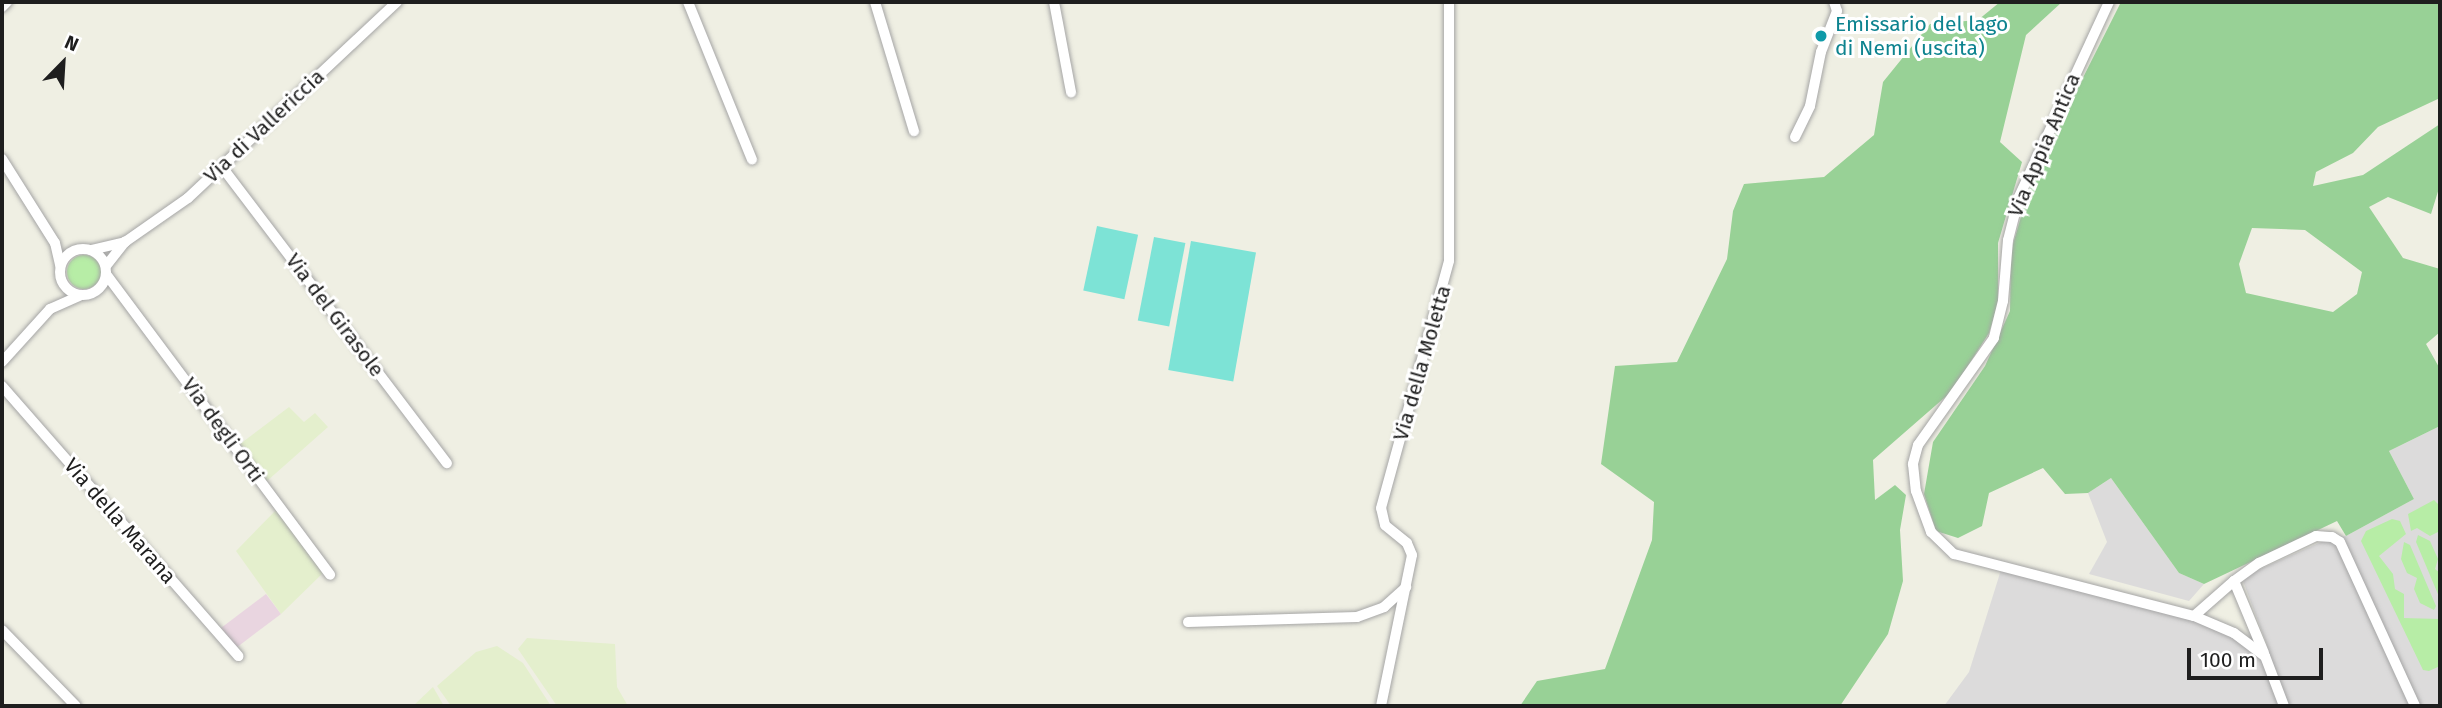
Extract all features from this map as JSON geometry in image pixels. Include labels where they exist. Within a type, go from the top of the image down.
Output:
[{"type":"street","points":[[2,7],[7,2]]},
{"type":"street","name":"Via di Vallericcia","points":[[106,270],[125,242],[222,167],[397,2]]},
{"type":"street","points":[[688,2],[752,160]]},
{"type":"street","points":[[874,2],[914,131]]},
{"type":"street","points":[[1054,2],[1071,92]]},
{"type":"street","name":"Via della Moletta","points":[[1381,706],[1412,552],[1385,525],[1381,508],[1449,261],[1452,135],[1449,2]]},
{"type":"street","points":[[1794,137],[1810,106],[1819,57],[1837,15],[1834,2]]},
{"type":"street","name":"Via Appia Antica","points":[[2109,2],[2047,130],[2015,212],[2002,308],[1994,338],[1918,445],[1913,476],[1928,528],[1950,552],[2194,616],[2234,633],[2264,656]]},
{"type":"street","points":[[2,159],[55,243],[61,281],[50,309]]},
{"type":"street","name":"Via del Girasole","points":[[222,167],[447,463]]},
{"type":"street","name":"Via di Vallericcia","points":[[91,250],[125,242]]},
{"type":"street","points":[[55,243],[76,250],[91,250],[106,270],[101,288]]},
{"type":"street","points":[[60,265],[76,250]]},
{"type":"street","name":"Via degli Orti","points":[[106,270],[115,288],[330,575]]},
{"type":"street","points":[[61,281],[79,296]]},
{"type":"street","points":[[3,357],[50,309],[101,288],[115,288]]},
{"type":"street","name":"Via della Marana","points":[[2,386],[238,656]]},
{"type":"street","points":[[2194,616],[2259,563],[2316,536],[2337,539],[2415,706]]},
{"type":"street","points":[[2234,581],[2284,706]]},
{"type":"street","points":[[1188,622],[1357,617],[1384,607],[1406,587]]},
{"type":"street","points":[[2,630],[76,706]]},
{"type":"shaded area","points":[[1097,226],[1138,235],[1124,299],[1083,291]]},
{"type":"shaded area","points":[[1154,237],[1185,243],[1169,327],[1138,320]]},
{"type":"shaded area","points":[[1191,241],[1256,252],[1233,381],[1168,370]]},
{"type":"shaded area","points":[[2440,426],[2440,706],[1944,706],[1969,672],[2001,570],[2206,622],[2253,650],[2267,645],[2243,581],[2249,574],[2328,539],[2346,536],[2414,499],[2389,451]]},
{"type":"shaded area","points":[[2111,478],[2179,573],[2204,584],[2189,601],[2089,574],[2107,542],[2088,493]]},
{"type":"shaded area","points":[[266,594],[281,614],[236,648],[221,628]]},
{"type":"green space","points":[[2000,2],[2062,2],[2026,35],[2000,142],[2022,162],[1998,243],[1998,304],[1989,333],[1951,392],[1873,460],[1875,500],[1895,485],[1906,495],[1900,530],[1903,581],[1888,634],[1840,706],[1520,706],[1537,681],[1605,669],[1652,540],[1654,502],[1601,464],[1615,366],[1677,362],[1727,259],[1733,211],[1744,184],[1824,177],[1874,135],[1883,82],[1930,24],[1978,20]]},
{"type":"green space","points":[[2121,2],[2440,2],[2440,98],[2378,127],[2353,153],[2316,172],[2313,186],[2363,175],[2440,124],[2440,185],[2431,214],[2388,197],[2369,207],[2403,258],[2440,269],[2440,332],[2426,344],[2440,369],[2440,426],[2389,451],[2414,499],[2346,536],[2337,521],[2204,584],[2179,573],[2111,478],[2088,493],[2065,494],[2043,468],[1989,493],[1982,526],[1958,538],[1936,531],[1924,494],[1933,442],[1985,366],[2010,311],[2011,251],[2032,179]],"holes":[[[2252,228],[2305,230],[2362,272],[2357,294],[2333,312],[2246,293],[2239,264]]]},
{"type":"green space","points":[[84,255],[96,260],[101,272],[96,284],[84,289],[72,284],[67,272],[72,260]]},
{"type":"green space","points":[[289,407],[304,422],[315,413],[328,427],[267,481],[240,444]]},
{"type":"green space","points":[[2434,500],[2440,506],[2440,531],[2430,536],[2417,528],[2411,531],[2408,514]]},
{"type":"green space","points":[[277,509],[323,573],[281,614],[236,551]]},
{"type":"green space","points":[[2392,519],[2400,521],[2406,534],[2379,556],[2393,574],[2395,589],[2404,594],[2404,618],[2440,619],[2440,666],[2429,671],[2423,670],[2361,541],[2366,531]]},
{"type":"green space","points":[[2418,535],[2430,541],[2438,559],[2435,569],[2440,573],[2440,599],[2416,542]]},
{"type":"green space","points":[[2404,542],[2410,545],[2436,606],[2434,610],[2420,603],[2414,589],[2417,578],[2407,573],[2401,559]]},
{"type":"green space","points":[[527,638],[615,644],[617,687],[628,706],[557,706],[518,649]]},
{"type":"green space","points":[[497,646],[523,663],[551,706],[451,706],[437,686],[476,652]]},
{"type":"green space","points":[[433,687],[444,706],[413,706]]},
{"type":"place","name":"Emissario del lago di Nemi (uscita)","points":[[1821,36]]}]
